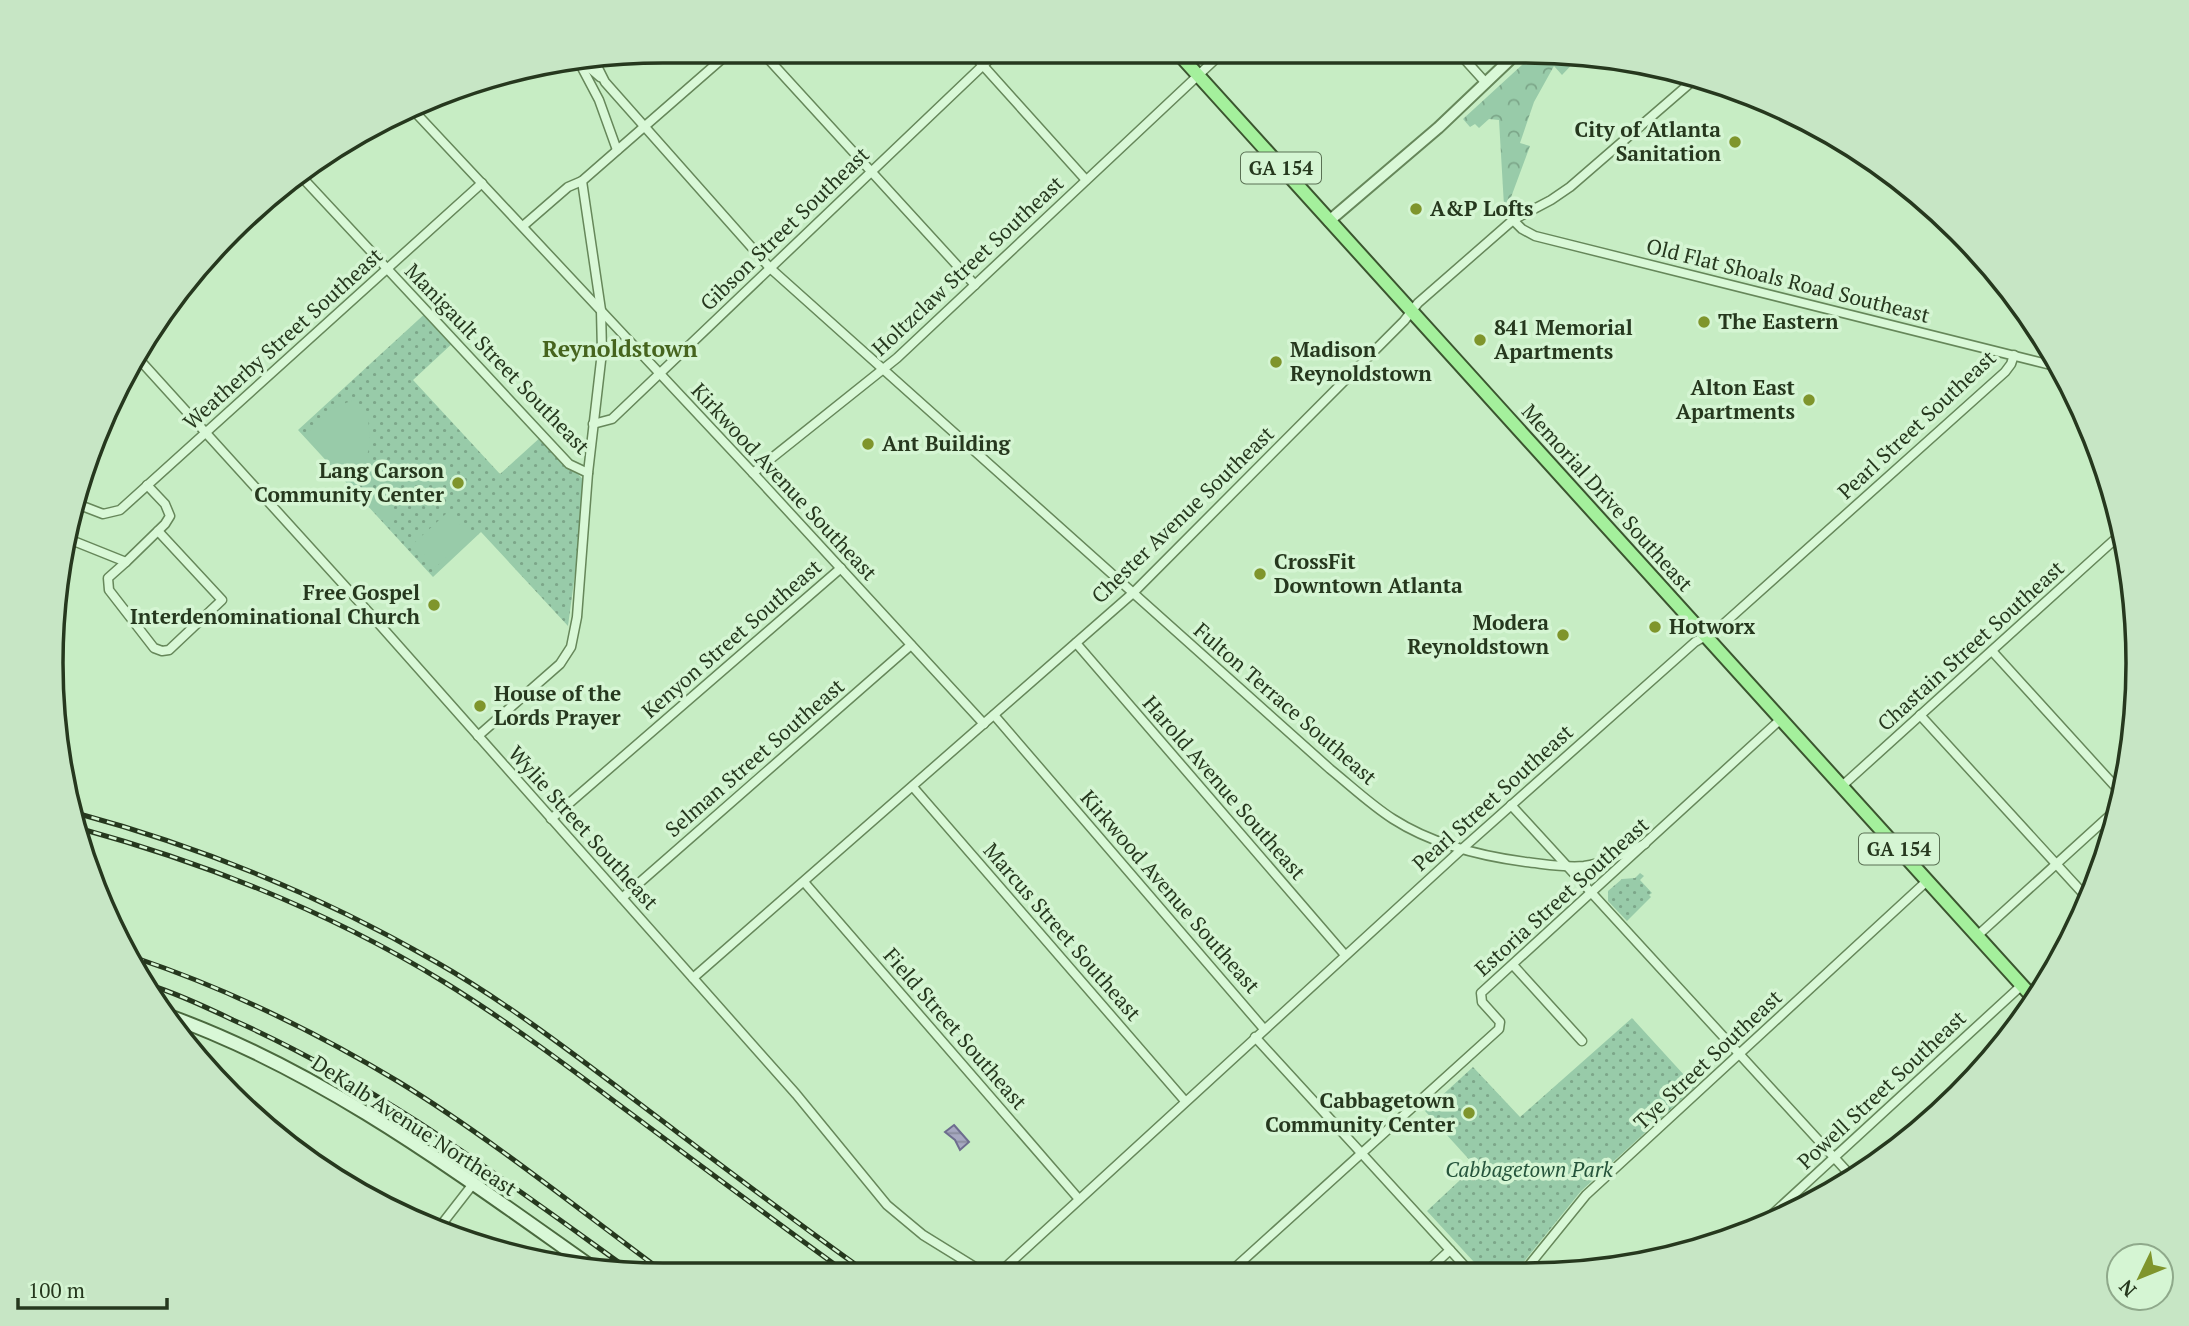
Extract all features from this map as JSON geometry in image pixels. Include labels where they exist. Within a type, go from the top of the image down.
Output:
[{"type":"main road","name":"Memorial Drive Southeast","points":[[1188,63],[2028,992]]},
{"type":"main road","name":"DeKalb Avenue Northeast","points":[[185,1025],[253,1051],[321,1087],[473,1184],[577,1256]]},
{"type":"street","points":[[523,226],[568,187],[582,181],[717,63]]},
{"type":"street","points":[[772,63],[975,285]]},
{"type":"street","name":"Holtzclaw Street Southeast","points":[[753,473],[883,369],[1210,63]]},
{"type":"street","points":[[1468,63],[1486,83]]},
{"type":"street","points":[[1329,221],[1438,128],[1507,63]]},
{"type":"street","points":[[983,65],[1086,180]]},
{"type":"street","name":"Gibson Street Southeast","points":[[593,424],[603,424],[612,419],[983,65]]},
{"type":"street","points":[[597,67],[605,82]]},
{"type":"street","points":[[582,68],[599,100],[618,150]]},
{"type":"street","points":[[589,68],[605,82]]},
{"type":"street","name":"Fulton Terrace Southeast","points":[[605,82],[770,268],[1375,807],[1416,832],[1462,849],[1507,860],[1567,867],[1606,861],[1645,844]]},
{"type":"street","name":"Chester Avenue Southeast","points":[[693,978],[1133,593],[1418,303],[1513,220],[1570,187],[1688,85]]},
{"type":"street","name":"Kirkwood Avenue Southeast","points":[[418,116],[984,724]]},
{"type":"street","name":"Manigault Street Southeast","points":[[306,181],[569,464],[588,473]]},
{"type":"street","points":[[478,736],[560,664],[571,647],[577,617],[588,473],[602,352],[601,310],[582,181]]},
{"type":"street","name":"Weatherby Street Southeast","points":[[84,506],[103,513],[120,510],[482,183]]},
{"type":"street","name":"Old Flat Shoals Road Southeast","points":[[1513,220],[1535,236],[2046,364]]},
{"type":"street","name":"Pearl Street Southeast","points":[[1010,1263],[1511,805],[1695,642],[1719,628],[2005,372],[2014,355]]},
{"type":"street","name":"Wylie Street Southeast","points":[[143,363],[796,1094],[887,1205],[923,1236],[968,1263]]},
{"type":"street","points":[[146,485],[165,505],[170,516],[158,531],[108,578],[109,590],[154,648],[162,651],[169,650],[222,600],[158,531]]},
{"type":"street","name":"Chastain Street Southeast","points":[[1842,786],[2113,541]]},
{"type":"street","points":[[76,542],[125,562]]},
{"type":"street","name":"Kenyon Street Southeast","points":[[551,819],[841,568]]},
{"type":"street","name":"Harold Avenue Southeast","points":[[1076,643],[1345,955]]},
{"type":"street","name":"Selman Street Southeast","points":[[622,898],[911,645]]},
{"type":"street","points":[[1992,651],[2113,784]]},
{"type":"street","name":"Kirkwood Avenue Southeast","points":[[994,715],[1264,1029]]},
{"type":"street","points":[[1920,715],[2081,891]]},
{"type":"street","name":"Estoria Street Southeast","points":[[1240,1263],[1499,1029],[1500,1022],[1480,996],[1781,719]]},
{"type":"street","name":"Marcus Street Southeast","points":[[913,787],[1185,1101]]},
{"type":"street","points":[[1511,805],[1846,1170]]},
{"type":"street","points":[[1977,936],[2106,819]]},
{"type":"street","name":"Tye Street Southeast","points":[[1531,1263],[1586,1195],[1927,881]]},
{"type":"street","name":"Field Street Southeast","points":[[804,883],[1078,1198]]},
{"type":"street","points":[[1513,965],[1582,1041]]},
{"type":"street","name":"Powell Street Southeast","points":[[1782,1205],[2022,985]]},
{"type":"street","points":[[1255,1037],[1462,1263]]},
{"type":"street","points":[[444,1221],[473,1184]]},
{"type":"street","points":[[1436,1263],[1450,1250]]},
{"type":"green space","points":[[1524,63],[1572,65],[1562,75],[1554,66],[1534,102],[1520,143],[1530,146],[1510,200],[1504,206],[1499,120],[1489,119],[1479,128],[1475,124],[1470,127],[1463,119]]},
{"type":"green space","points":[[429,310],[456,340],[413,380],[500,474],[543,435],[587,484],[568,626],[481,532],[433,577],[298,430]]},
{"type":"green space","points":[[354,400],[368,418],[370,444],[365,464],[350,481],[308,437],[320,418]]},
{"type":"green space","points":[[372,487],[397,513],[387,523],[362,497]]},
{"type":"green space","points":[[448,512],[470,536],[436,567],[414,543]]},
{"type":"green space","points":[[1640,873],[1644,876],[1640,880],[1652,893],[1649,895],[1651,897],[1627,921],[1608,901],[1608,891],[1622,879],[1635,878]]},
{"type":"green space","name":"Cabbagetown Park","points":[[1632,1018],[1695,1087],[1581,1191],[1523,1263],[1475,1263],[1427,1211],[1475,1166],[1425,1111],[1473,1067],[1520,1117]]},
{"type":"water","points":[[954,1125],[969,1142],[960,1150],[955,1140],[945,1132]]},
{"type":"railway","points":[[82,815],[169,841],[260,876],[349,916],[436,962],[538,1028],[854,1263]]},
{"type":"railway","points":[[87,831],[173,857],[266,892],[357,933],[401,957],[444,982],[536,1044],[833,1263]]},
{"type":"railway","points":[[141,960],[204,983],[271,1013],[399,1082],[501,1151],[651,1263]]},
{"type":"railway","points":[[159,988],[287,1046],[340,1074],[440,1136],[617,1261]]},
{"type":"place","name":"City of Atlanta Sanitation","points":[[1735,142]]},
{"type":"place","name":"A&P Lofts","points":[[1416,209]]},
{"type":"place","name":"The Eastern","points":[[1704,322]]},
{"type":"place","name":"841 Memorial Apartments","points":[[1480,340]]},
{"type":"place","name":"Madison Reynoldstown","points":[[1276,362]]},
{"type":"place","name":"Alton East Apartments","points":[[1809,400]]},
{"type":"place","name":"Ant Building","points":[[868,444]]},
{"type":"place","name":"Lang Carson Community Center","points":[[458,483]]},
{"type":"place","name":"CrossFit Downtown Atlanta","points":[[1260,574]]},
{"type":"place","name":"Free Gospel Interdenominational Church","points":[[434,605]]},
{"type":"place","name":"Hotworx","points":[[1655,627]]},
{"type":"place","name":"Modera Reynoldstown","points":[[1563,635]]},
{"type":"place","name":"House of the Lords Prayer","points":[[480,706]]},
{"type":"place","name":"Cabbagetown Community Center","points":[[1469,1113]]},
{"type":"district","name":"Reynoldstown","points":[[620,349]]}]
